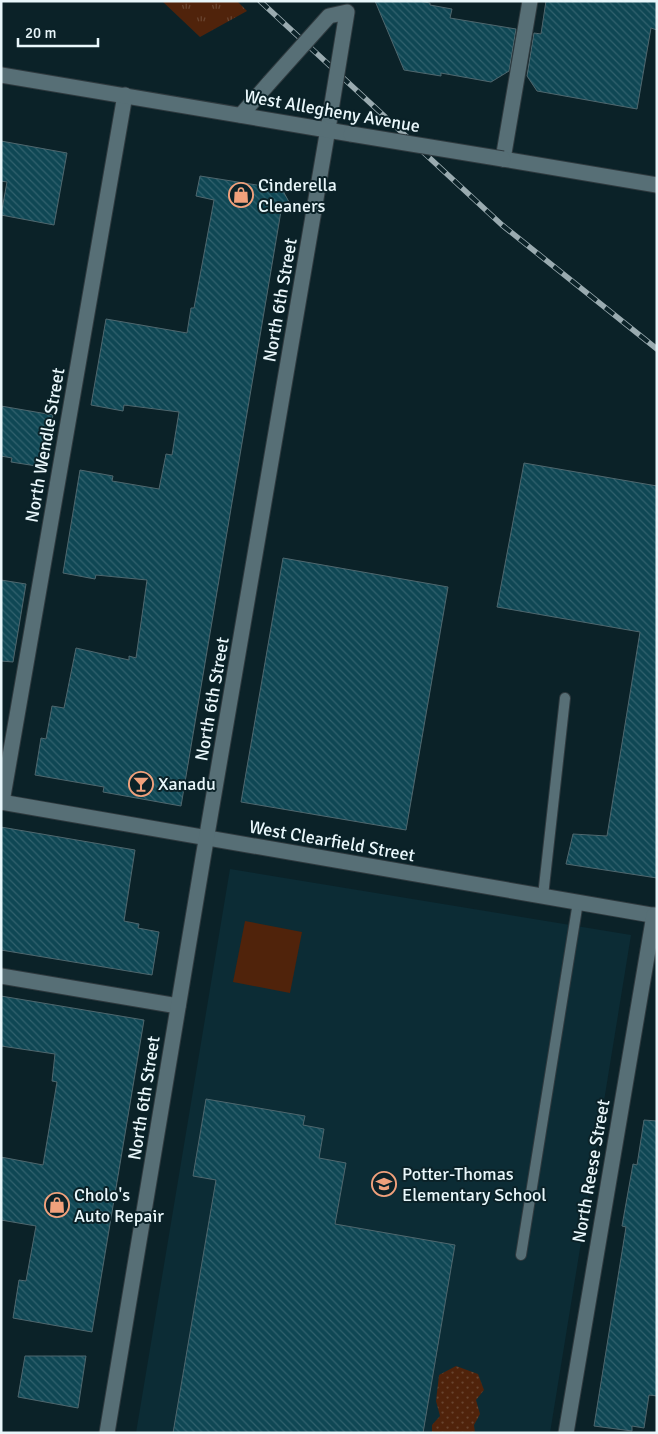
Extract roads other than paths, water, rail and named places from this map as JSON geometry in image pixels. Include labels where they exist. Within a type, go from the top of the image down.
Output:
[{"type":"street","points":[[503,160],[530,1]]},
{"type":"street","points":[[241,115],[329,16],[347,7]]},
{"type":"street","name":"North 6th Street","points":[[107,1433],[329,123],[347,7]]},
{"type":"street","name":"West Allegheny Avenue","points":[[1,75],[241,115],[329,123],[351,134],[657,185]]},
{"type":"street","name":"North Wendle Street","points":[[2,802],[125,95]]},
{"type":"street","name":"West Clearfield Street","points":[[2,802],[655,916]]},
{"type":"street","name":"North Reese Street","points":[[566,1433],[655,916]]},
{"type":"street","points":[[1,976],[178,1006]]},
{"type":"lane","points":[[543,896],[565,698]]},
{"type":"lane","points":[[522,1255],[578,902]]},
{"type":"railway","points":[[260,1],[502,225],[657,349]]},
{"type":"place","name":"Cinderella Cleaners","points":[[241,195]]},
{"type":"place","name":"Xanadu","points":[[141,784]]},
{"type":"place","name":"Potter-Thomas Elementary School","points":[[384,1184]]},
{"type":"place","name":"Cholo's Auto Repair","points":[[57,1205]]}]
